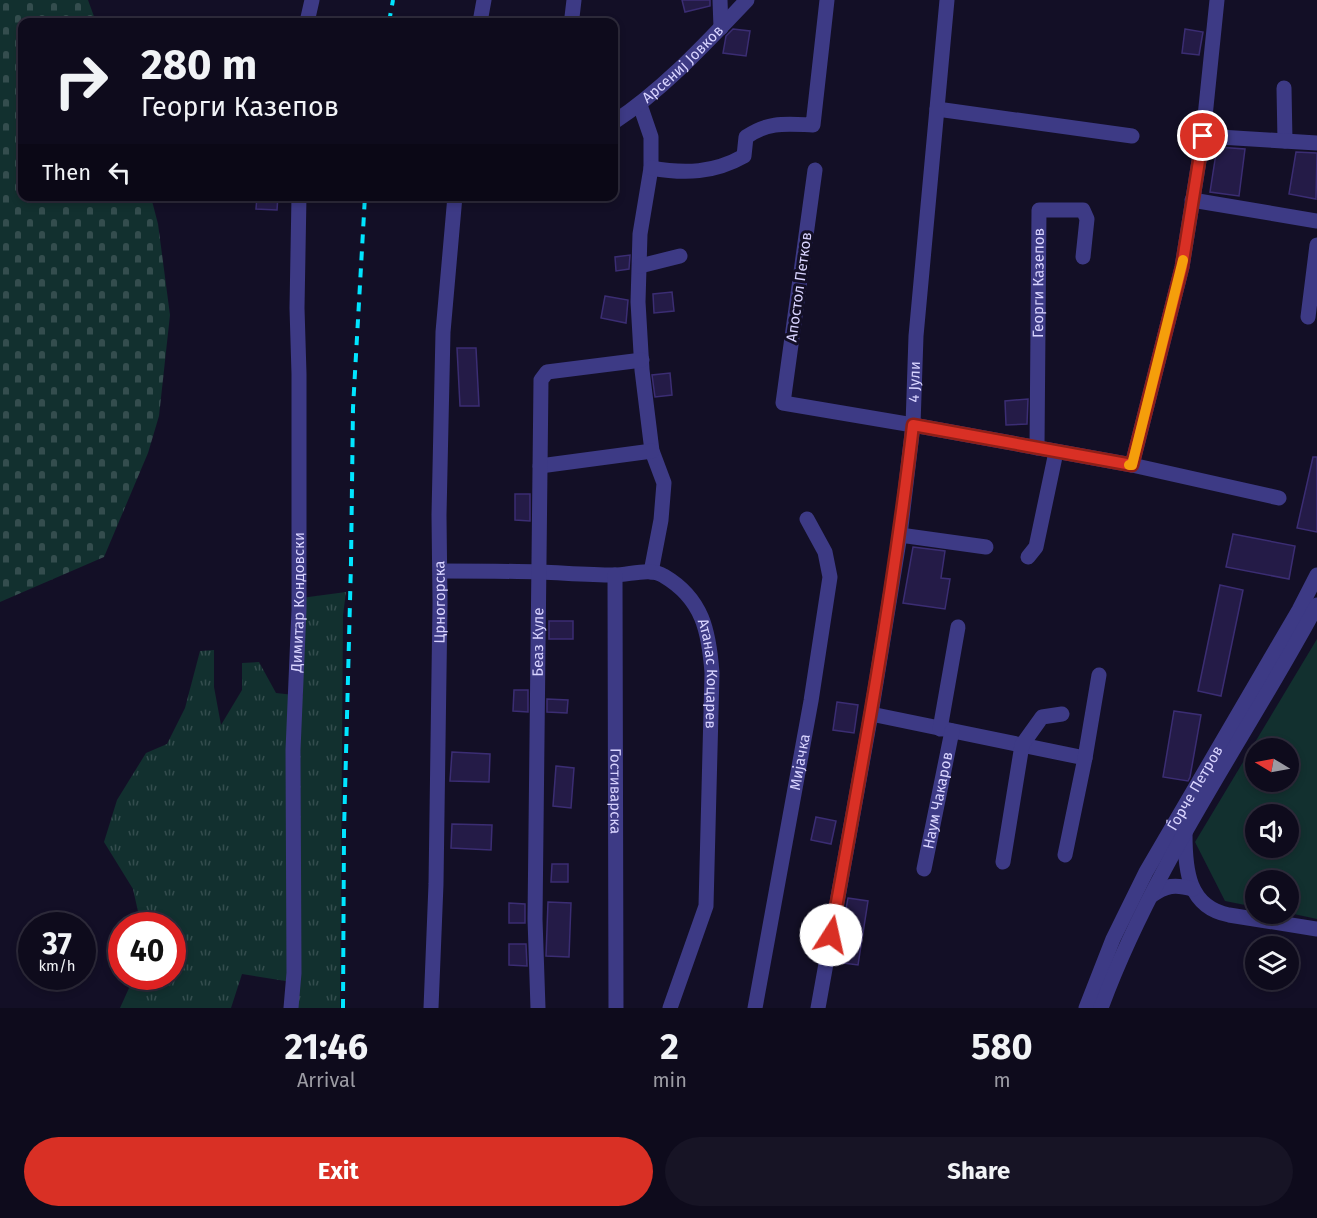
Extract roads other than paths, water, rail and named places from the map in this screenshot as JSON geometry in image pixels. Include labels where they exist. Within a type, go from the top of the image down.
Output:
[{"type":"street","points":[[308,18],[312,0]]},
{"type":"street","points":[[481,18],[484,0]]},
{"type":"street","points":[[572,17],[574,0]]},
{"type":"street","points":[[720,0],[721,28]]},
{"type":"street","name":"Арсениј Јовков","points":[[618,120],[640,105],[747,0]]},
{"type":"street","points":[[651,168],[686,172],[727,165],[744,156],[746,137],[755,131],[776,124],[813,125],[827,0]]},
{"type":"street","name":"4 Јули","points":[[818,1008],[871,714],[900,535],[913,425],[916,336],[947,0]]},
{"type":"street","points":[[1132,465],[1182,267],[1203,136],[1217,0]]},
{"type":"street","points":[[1284,88],[1285,141]]},
{"type":"street","points":[[440,571],[615,575],[651,572],[661,520],[664,483],[652,451],[638,302],[640,266],[638,252],[651,168],[651,137],[640,105]]},
{"type":"street","points":[[937,109],[1132,136]]},
{"type":"street","points":[[1203,136],[1317,143]]},
{"type":"street","name":"Апостол Петков","points":[[815,170],[783,403],[913,425]]},
{"type":"street","points":[[1192,200],[1317,220]]},
{"type":"street","name":"Димитар Кондовски","points":[[291,1008],[294,974],[293,750],[298,610],[299,201]]},
{"type":"street","name":"Црногорска","points":[[431,1008],[436,884],[443,332],[455,201]]},
{"type":"street","name":"Георги Казепов","points":[[1037,448],[1039,210],[1083,210],[1087,219],[1083,257]]},
{"type":"street","points":[[1308,317],[1317,245]]},
{"type":"street","points":[[640,266],[680,256]]},
{"type":"street","name":"Беаз Куле","points":[[538,1008],[536,919],[541,380],[547,372],[642,360]]},
{"type":"street","points":[[913,425],[1132,465],[1279,498]]},
{"type":"street","points":[[540,466],[652,451]]},
{"type":"street","points":[[1028,556],[1036,547],[1056,452]]},
{"type":"street","name":"Мијачка","points":[[755,1008],[811,701],[830,577],[825,552],[807,519]]},
{"type":"street","points":[[900,535],[986,547]]},
{"type":"street","name":"Атанас Коцарев","points":[[651,572],[662,574],[684,591],[695,604],[710,642],[712,673],[706,906],[670,1008]]},
{"type":"street","name":"Гостиварска","points":[[615,575],[616,1008]]},
{"type":"street","name":"Ѓорче Петров","points":[[1086,1008],[1113,939],[1146,872],[1299,610],[1317,575]]},
{"type":"street","name":"Ѓорче Петров","points":[[1101,1008],[1127,942],[1149,898],[1185,831],[1286,662],[1317,605]]},
{"type":"street","name":"Наум Чакаров","points":[[924,868],[946,730],[958,627]]},
{"type":"street","points":[[1065,855],[1099,675]]},
{"type":"street","name":"Наум Чакаров","points":[[871,714],[1085,758]]},
{"type":"street","points":[[1003,862],[1022,745],[1042,717],[1062,714]]},
{"type":"street","points":[[1185,831],[1185,850],[1193,890],[1200,901],[1218,913],[1317,929]]},
{"type":"street","points":[[1149,898],[1159,890],[1172,885],[1181,885],[1193,890]]},
{"type":"railway","points":[[390,18],[393,0]]},
{"type":"railway","points":[[343,1008],[344,831],[353,408],[365,201]]}]
